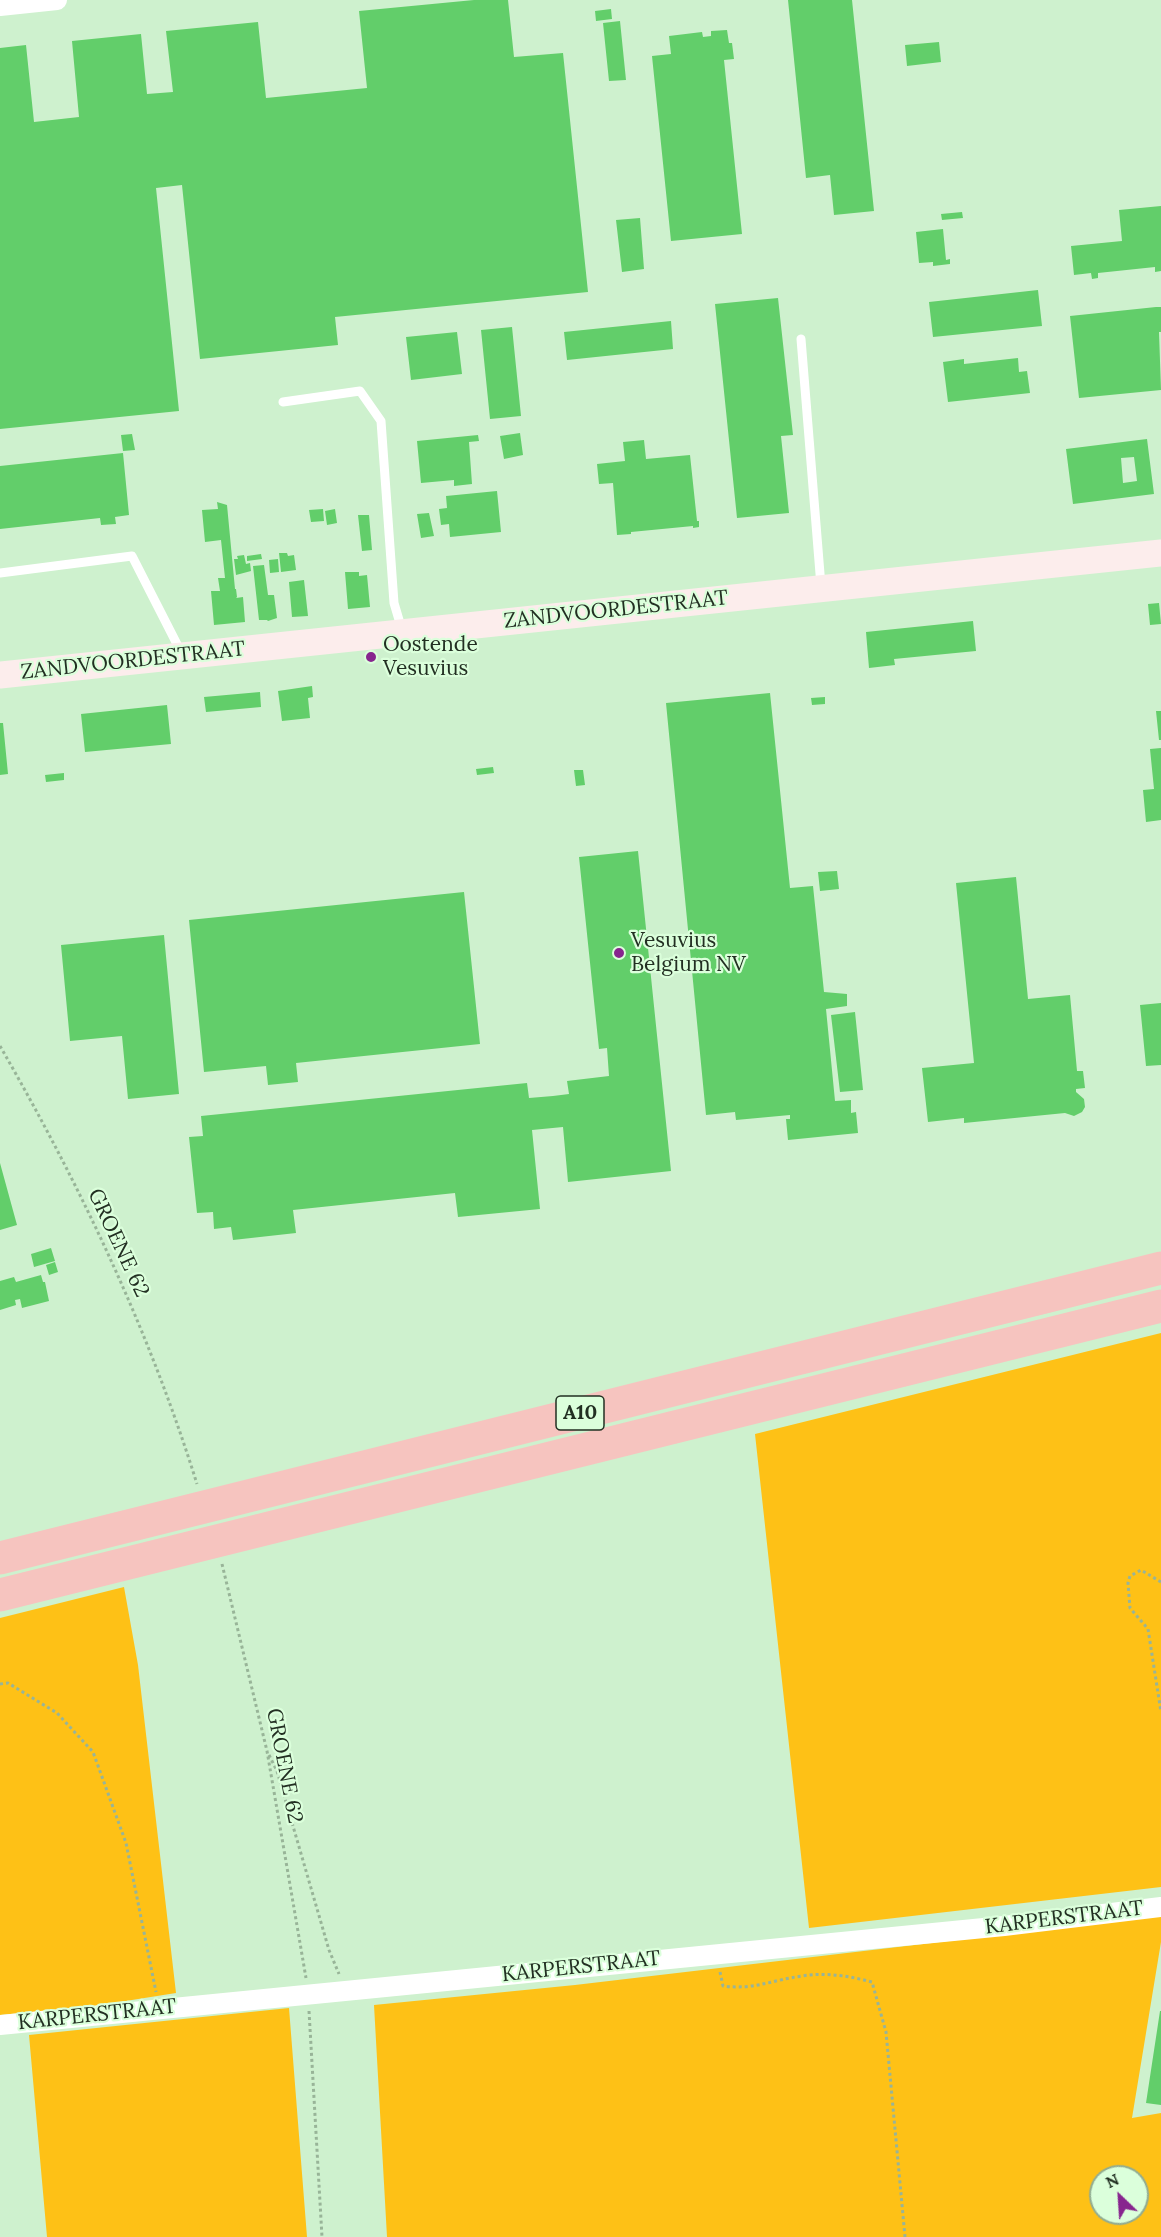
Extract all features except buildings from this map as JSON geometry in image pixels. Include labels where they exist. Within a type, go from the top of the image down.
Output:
[{"type":"highway","name":"A10","points":[[0,1558],[1161,1268]]},
{"type":"highway","name":"A10","points":[[0,1595],[1161,1306]]},
{"type":"main road","name":"ZANDVOORDESTRAAT","points":[[0,675],[1161,553]]},
{"type":"street","points":[[0,6],[57,0]]},
{"type":"street","name":"KARPERSTRAAT","points":[[0,2025],[1004,1926],[1161,1907]]},
{"type":"lane","points":[[801,339],[821,588]]},
{"type":"lane","points":[[283,402],[360,391],[381,422],[394,603],[403,632]]},
{"type":"lane","points":[[0,573],[132,556],[182,655]]},
{"type":"path","name":"GROENE 62","points":[[0,1046],[46,1126],[103,1244],[142,1330],[190,1461]]},
{"type":"path","points":[[1161,1582],[1141,1570],[1130,1576],[1128,1583],[1131,1608],[1148,1629],[1161,1712]]},
{"type":"path","name":"GROENE 62","points":[[228,1584],[267,1751],[304,1956]]},
{"type":"path","points":[[0,1684],[8,1683],[57,1713],[93,1752],[126,1843],[155,1991],[177,2008]]},
{"type":"path","points":[[267,1751],[277,1771],[329,1950],[346,1990]]},
{"type":"path","points":[[716,1954],[723,1986],[744,1989],[803,1976],[823,1975],[842,1975],[872,1982],[886,2032],[905,2237]]},
{"type":"path","points":[[311,2030],[322,2237]]},
{"type":"shaded area","points":[[1161,1333],[1161,1887],[809,1928],[755,1434]]},
{"type":"shaded area","points":[[124,1587],[138,1665],[176,1993],[94,2006],[0,2015],[0,1618]]},
{"type":"shaded area","points":[[1161,1916],[1161,1942],[1132,2118],[1161,2113],[1161,2237],[387,2237],[374,2005],[575,1985]]},
{"type":"shaded area","points":[[289,2008],[307,2237],[47,2237],[29,2035]]},
{"type":"place","name":"Oostende Vesuvius","points":[[371,657]]},
{"type":"place","name":"Vesuvius Belgium NV","points":[[619,953]]}]
